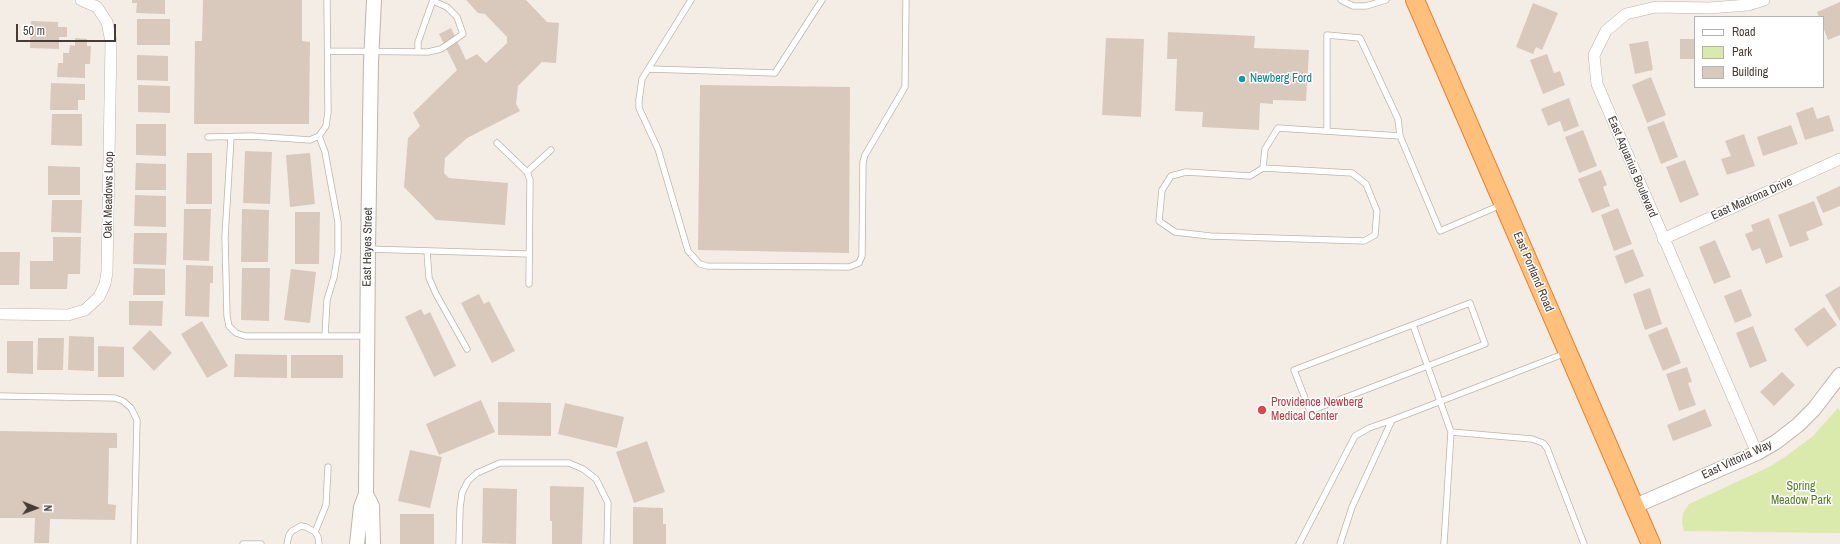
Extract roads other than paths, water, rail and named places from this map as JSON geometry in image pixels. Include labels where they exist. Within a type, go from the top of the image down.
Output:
[{"type":"highway","name":"East Portland Road","points":[[1415,0],[1651,544]]},
{"type":"street","name":"Oak Meadows Loop","points":[[0,314],[68,315],[85,310],[99,298],[105,284],[107,264],[111,42],[107,22],[97,7],[82,0]]},
{"type":"street","name":"East Hayes Street","points":[[357,544],[361,507],[366,494],[368,419],[366,336],[374,0]]},
{"type":"street","name":"East Aquarius Boulevard","points":[[1757,453],[1597,84],[1594,55],[1606,31],[1626,14],[1656,7],[1708,8],[1748,5],[1764,0]]},
{"type":"street","name":"East Madrona Drive","points":[[1663,238],[1840,159]]},
{"type":"street","name":"East Vittoria Way","points":[[1634,506],[1757,453],[1776,442],[1798,425],[1814,409],[1840,375]]},
{"type":"street","name":"East Hayes Street","points":[[366,494],[372,506],[373,544]]},
{"type":"lane","points":[[208,137],[310,140],[319,136],[326,126],[328,112],[329,51],[327,0]]},
{"type":"lane","points":[[329,51],[372,50],[418,52],[428,52],[441,49],[463,34],[457,17],[447,7],[433,0],[418,42],[418,52]]},
{"type":"lane","points":[[691,0],[639,87],[639,108],[658,149],[688,251],[695,259],[707,266],[849,267],[859,263],[862,256],[863,162],[865,155],[905,87],[906,0]]},
{"type":"lane","points":[[649,69],[775,73],[822,0]]},
{"type":"lane","points":[[1341,0],[1353,6],[1366,6],[1386,0]]},
{"type":"lane","points":[[1327,131],[1328,35],[1360,38],[1398,119],[1400,136],[1440,231],[1504,204]]},
{"type":"lane","points":[[1263,168],[1265,149],[1278,128],[1400,136]]},
{"type":"lane","points":[[319,136],[325,152],[338,222],[338,253],[334,276],[327,300],[325,336]]},
{"type":"lane","points":[[231,137],[225,237],[227,316],[229,326],[236,333],[245,336],[366,336]]},
{"type":"lane","points":[[497,142],[527,172],[530,180],[528,284]]},
{"type":"lane","points":[[527,172],[551,150]]},
{"type":"lane","points":[[1263,168],[1352,173],[1366,184],[1377,211],[1375,235],[1364,241],[1210,236],[1175,232],[1160,221],[1162,190],[1171,176],[1186,172],[1250,176],[1263,168]]},
{"type":"lane","points":[[368,249],[529,254]]},
{"type":"lane","points":[[427,251],[429,278],[467,349]]},
{"type":"lane","points":[[1470,303],[1485,344],[1428,365],[1310,411],[1294,370],[1470,303]]},
{"type":"lane","points":[[1413,325],[1442,402],[1451,432],[1444,544]]},
{"type":"lane","points":[[1299,544],[1356,436],[1369,428],[1442,402],[1568,352]]},
{"type":"lane","points":[[0,396],[115,398],[123,401],[131,408],[137,420],[134,544]]},
{"type":"lane","points":[[1340,544],[1352,507],[1392,420]]},
{"type":"lane","points":[[1451,432],[1532,439],[1543,444],[1547,448],[1584,544]]},
{"type":"lane","points":[[459,544],[462,493],[468,481],[486,467],[500,463],[569,464],[584,469],[596,479],[608,503],[607,544]]},
{"type":"lane","points":[[315,532],[326,505],[328,467]]},
{"type":"lane","points":[[287,544],[289,535],[296,528],[306,527],[315,532],[318,537],[319,544]]},
{"type":"lane","points":[[243,544],[261,544]]},
{"type":"place","name":"Newberg Ford","points":[[1242,79]]},
{"type":"place","name":"Providence Newberg Medical Center","points":[[1262,410]]},
{"type":"park label","name":"Spring Meadow Park","points":[[1801,494]]}]
